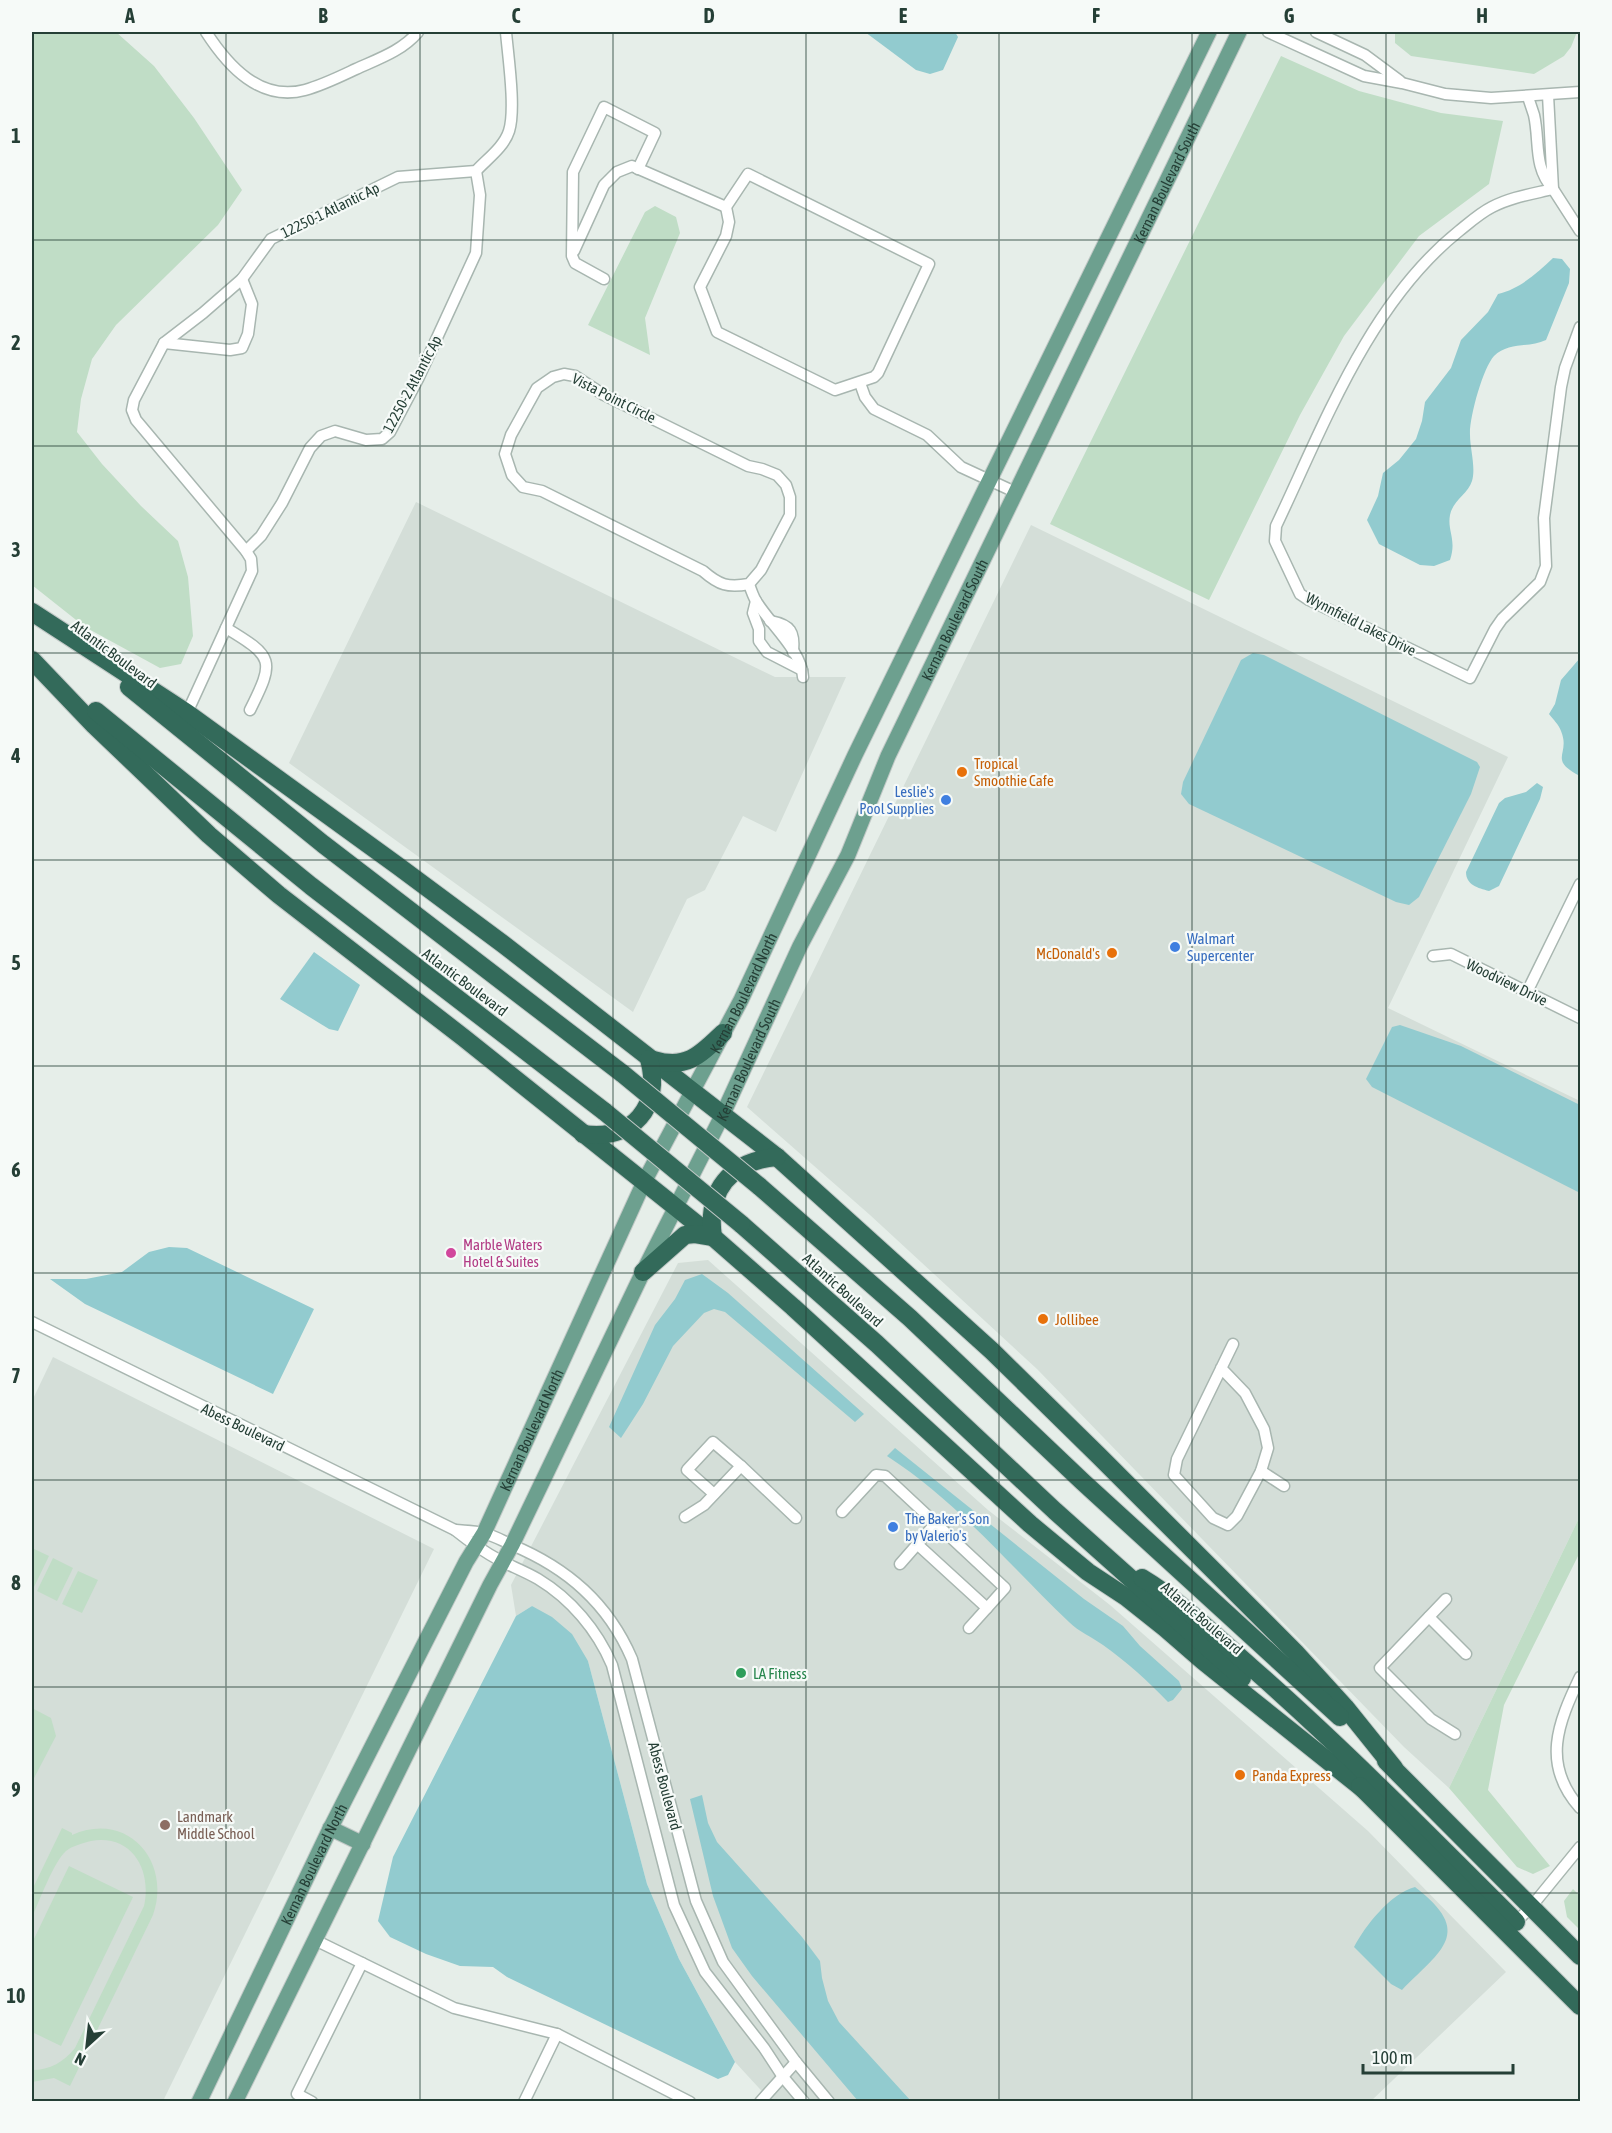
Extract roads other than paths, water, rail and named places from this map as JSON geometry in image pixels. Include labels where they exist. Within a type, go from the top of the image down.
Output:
[{"type":"highway","points":[[32,613],[187,713],[503,944],[777,1157],[992,1351],[1091,1448],[1295,1652],[1345,1707],[1394,1768]]},
{"type":"highway","name":"Atlantic Boulevard","points":[[32,613],[170,719],[393,899],[623,1074],[839,1254],[1394,1768],[1581,1956]]},
{"type":"highway","points":[[32,660],[94,725],[208,835],[279,895],[464,1038],[714,1237],[1045,1537],[1088,1572],[1126,1597],[1367,1792]]},
{"type":"highway","name":"Atlantic Boulevard","points":[[32,660],[329,900],[605,1112],[741,1224],[877,1344],[1100,1551],[1264,1696],[1511,1926],[1581,2006]]},
{"type":"highway","points":[[649,1059],[667,1064],[683,1062],[696,1057],[723,1033]]},
{"type":"highway","points":[[583,1134],[598,1136],[614,1134],[628,1127],[640,1117],[653,1089],[653,1074],[649,1059]]},
{"type":"highway","points":[[714,1237],[711,1223],[712,1208],[716,1194],[724,1181],[747,1163],[762,1158],[777,1157]]},
{"type":"highway","points":[[643,1272],[685,1235],[714,1237]]},
{"type":"highway","points":[[1100,1551],[1166,1593],[1268,1683],[1409,1815],[1511,1926]]},
{"type":"main road","name":"Kernan Boulevard South","points":[[855,755],[1209,32]]},
{"type":"main road","name":"Kernan Boulevard South","points":[[676,1208],[722,1116],[800,946],[848,855],[888,756],[1239,32]]},
{"type":"main road","name":"Kernan Boulevard North","points":[[199,2102],[330,1828],[483,1533],[644,1182],[741,1000],[855,755]]},
{"type":"main road","name":"Kernan Boulevard North","points":[[235,2102],[490,1585],[512,1545],[676,1208]]},
{"type":"main road","points":[[330,1828],[363,1844]]},
{"type":"street","points":[[206,32],[226,60],[246,79],[262,88],[281,92],[303,90],[325,83],[400,49],[418,32]]},
{"type":"street","points":[[476,171],[500,147],[509,132],[511,113],[506,32]]},
{"type":"street","points":[[1268,32],[1364,76],[1445,94],[1491,98],[1581,92]]},
{"type":"street","points":[[1316,32],[1365,55],[1402,83]]},
{"type":"street","points":[[1548,95],[1553,189]]},
{"type":"street","points":[[1528,97],[1534,116],[1540,167],[1545,180],[1581,231]]},
{"type":"street","points":[[604,279],[575,262],[572,256],[573,172],[604,107],[655,133],[638,169]]},
{"type":"street","points":[[572,256],[604,185],[617,172],[632,166],[726,207]]},
{"type":"street","name":"12250-1 Atlantic Ap","points":[[246,551],[136,420],[132,410],[134,400],[164,343],[243,279],[271,239],[398,177],[476,171]]},
{"type":"street","name":"12250-2 Atlantic Ap","points":[[246,551],[261,536],[282,503],[310,448],[321,436],[335,431],[366,440],[382,439],[390,432],[418,379],[476,254],[480,195],[476,171]]},
{"type":"street","points":[[748,174],[929,264],[878,373],[860,383],[835,390],[717,332],[700,287],[726,236],[729,222],[726,207],[748,174]]},
{"type":"street","name":"Wynnfield Lakes Drive","points":[[1553,189],[1492,206],[1439,246],[1410,281],[1356,358],[1276,526],[1275,541],[1300,594],[1470,678],[1495,629],[1502,619],[1540,582],[1546,566],[1544,518],[1561,387],[1565,368],[1581,327]]},
{"type":"street","points":[[164,343],[230,350],[242,348],[248,334],[252,304],[243,279]]},
{"type":"street","name":"Vista Point Circle","points":[[564,374],[574,376],[604,395],[748,466],[777,475],[786,485],[790,497],[790,514],[761,570],[749,584],[737,586],[717,583],[704,571],[542,491],[523,487],[512,475],[505,454],[511,435],[537,388],[553,377],[564,374]]},
{"type":"street","points":[[860,383],[865,397],[874,409],[927,435],[962,467],[1015,492]]},
{"type":"street","points":[[187,713],[252,571],[251,559],[246,551]]},
{"type":"street","points":[[749,584],[756,601],[793,652],[802,674],[767,652],[759,641],[759,629],[753,613],[756,601]]},
{"type":"street","points":[[226,628],[254,645],[265,658],[267,671],[250,710]]},
{"type":"street","points":[[1527,992],[1581,884]]},
{"type":"street","name":"Woodview Drive","points":[[1433,956],[1451,954],[1581,1018]]},
{"type":"street","name":"Abess Boulevard","points":[[32,1322],[455,1530],[476,1547],[557,1590],[579,1612],[600,1641],[612,1665],[674,1905],[705,1972],[804,2102]]},
{"type":"street","points":[[1221,1368],[1245,1393],[1264,1429],[1268,1448],[1261,1471],[1237,1516],[1228,1525],[1213,1518],[1174,1475],[1177,1459],[1221,1368],[1233,1344]]},
{"type":"street","points":[[714,1494],[687,1470],[713,1442],[796,1518]]},
{"type":"street","points":[[686,1517],[704,1506],[741,1466]]},
{"type":"street","points":[[1261,1471],[1284,1486]]},
{"type":"street","points":[[842,1512],[876,1475],[885,1476],[1005,1588],[969,1628]]},
{"type":"street","points":[[900,1564],[935,1524]]},
{"type":"street","name":"Abess Boulevard","points":[[455,1530],[483,1533],[547,1561],[573,1579],[592,1597],[625,1642],[632,1659],[696,1901],[723,1962],[796,2062],[829,2102]]},
{"type":"street","points":[[917,1544],[987,1608]]},
{"type":"street","points":[[1446,1599],[1380,1668],[1431,1719],[1455,1734]]},
{"type":"street","points":[[1429,1617],[1466,1654]]},
{"type":"street","points":[[1581,1677],[1560,1720],[1556,1748],[1562,1777],[1569,1794],[1581,1808]]},
{"type":"street","points":[[1511,1926],[1532,1907],[1581,1847]]},
{"type":"street","points":[[315,1940],[454,2008],[557,2034],[690,2102]]},
{"type":"street","points":[[312,2102],[297,2094],[362,1963]]},
{"type":"street","points":[[524,2102],[557,2034]]},
{"type":"street","points":[[760,2102],[796,2062]]},
{"type":"water","points":[[865,32],[955,32],[958,37],[943,70],[930,74],[916,70]]},
{"type":"water","points":[[1553,258],[1562,259],[1570,269],[1569,283],[1546,340],[1512,347],[1500,352],[1490,362],[1481,382],[1470,427],[1473,476],[1470,486],[1454,505],[1450,515],[1453,546],[1450,560],[1434,566],[1420,565],[1379,544],[1367,520],[1378,496],[1383,473],[1399,460],[1416,439],[1425,402],[1451,368],[1461,340],[1488,312],[1498,294],[1521,284]]},
{"type":"water","points":[[1253,653],[1264,655],[1477,762],[1480,767],[1471,794],[1419,897],[1409,905],[1396,902],[1189,804],[1181,794],[1183,782],[1241,660]]},
{"type":"water","points":[[1580,658],[1580,776],[1562,761],[1564,746],[1561,731],[1549,714],[1555,704],[1561,680]]},
{"type":"water","points":[[1537,783],[1543,787],[1540,799],[1499,886],[1489,891],[1473,885],[1468,880],[1466,872],[1499,803],[1505,798],[1526,792]]},
{"type":"water","points":[[314,952],[360,985],[338,1031],[329,1029],[280,999]]},
{"type":"water","points":[[1400,1025],[1461,1046],[1580,1105],[1580,1193],[1372,1087],[1366,1079],[1392,1027]]},
{"type":"water","points":[[169,1247],[187,1248],[314,1309],[273,1394],[85,1304],[50,1279],[86,1279],[122,1272],[149,1252]]},
{"type":"water","points":[[702,1274],[728,1293],[864,1414],[855,1422],[725,1312],[714,1309],[704,1313],[673,1346],[643,1404],[621,1438],[609,1427],[655,1325],[675,1299],[685,1280]]},
{"type":"water","points":[[895,1448],[1084,1599],[1123,1626],[1140,1646],[1179,1681],[1182,1689],[1173,1700],[1168,1702],[1120,1658],[1073,1626],[960,1514],[937,1493],[887,1456]]},
{"type":"water","points":[[532,1606],[552,1617],[572,1634],[588,1661],[647,1884],[679,1959],[735,2062],[728,2075],[718,2079],[507,1977],[493,1967],[460,1966],[426,1954],[390,1937],[378,1921],[393,1857],[516,1616]]},
{"type":"water","points":[[702,1795],[708,1823],[717,1842],[802,1937],[820,1961],[828,2001],[839,2022],[911,2101],[858,2101],[752,1976],[732,1948],[713,1896],[690,1799]]},
{"type":"water","points":[[1415,1887],[1433,1903],[1444,1917],[1448,1929],[1446,1941],[1439,1952],[1402,1990],[1391,1984],[1354,1947],[1372,1920],[1388,1903],[1406,1890]]},
{"type":"place","name":"Tropical Smoothie Cafe","points":[[962,772]]},
{"type":"place","name":"Leslie's Pool Supplies","points":[[946,800]]},
{"type":"place","name":"Walmart Supercenter","points":[[1175,947]]},
{"type":"place","name":"McDonald's","points":[[1112,953]]},
{"type":"place","name":"Marble Waters Hotel & Suites","points":[[451,1253]]},
{"type":"place","name":"Jollibee","points":[[1043,1319]]},
{"type":"place","name":"The Baker's Son by Valerio's","points":[[893,1527]]},
{"type":"place","name":"LA Fitness","points":[[741,1673]]},
{"type":"place","name":"Panda Express","points":[[1240,1775]]},
{"type":"place","name":"Landmark Middle School","points":[[165,1825]]}]
